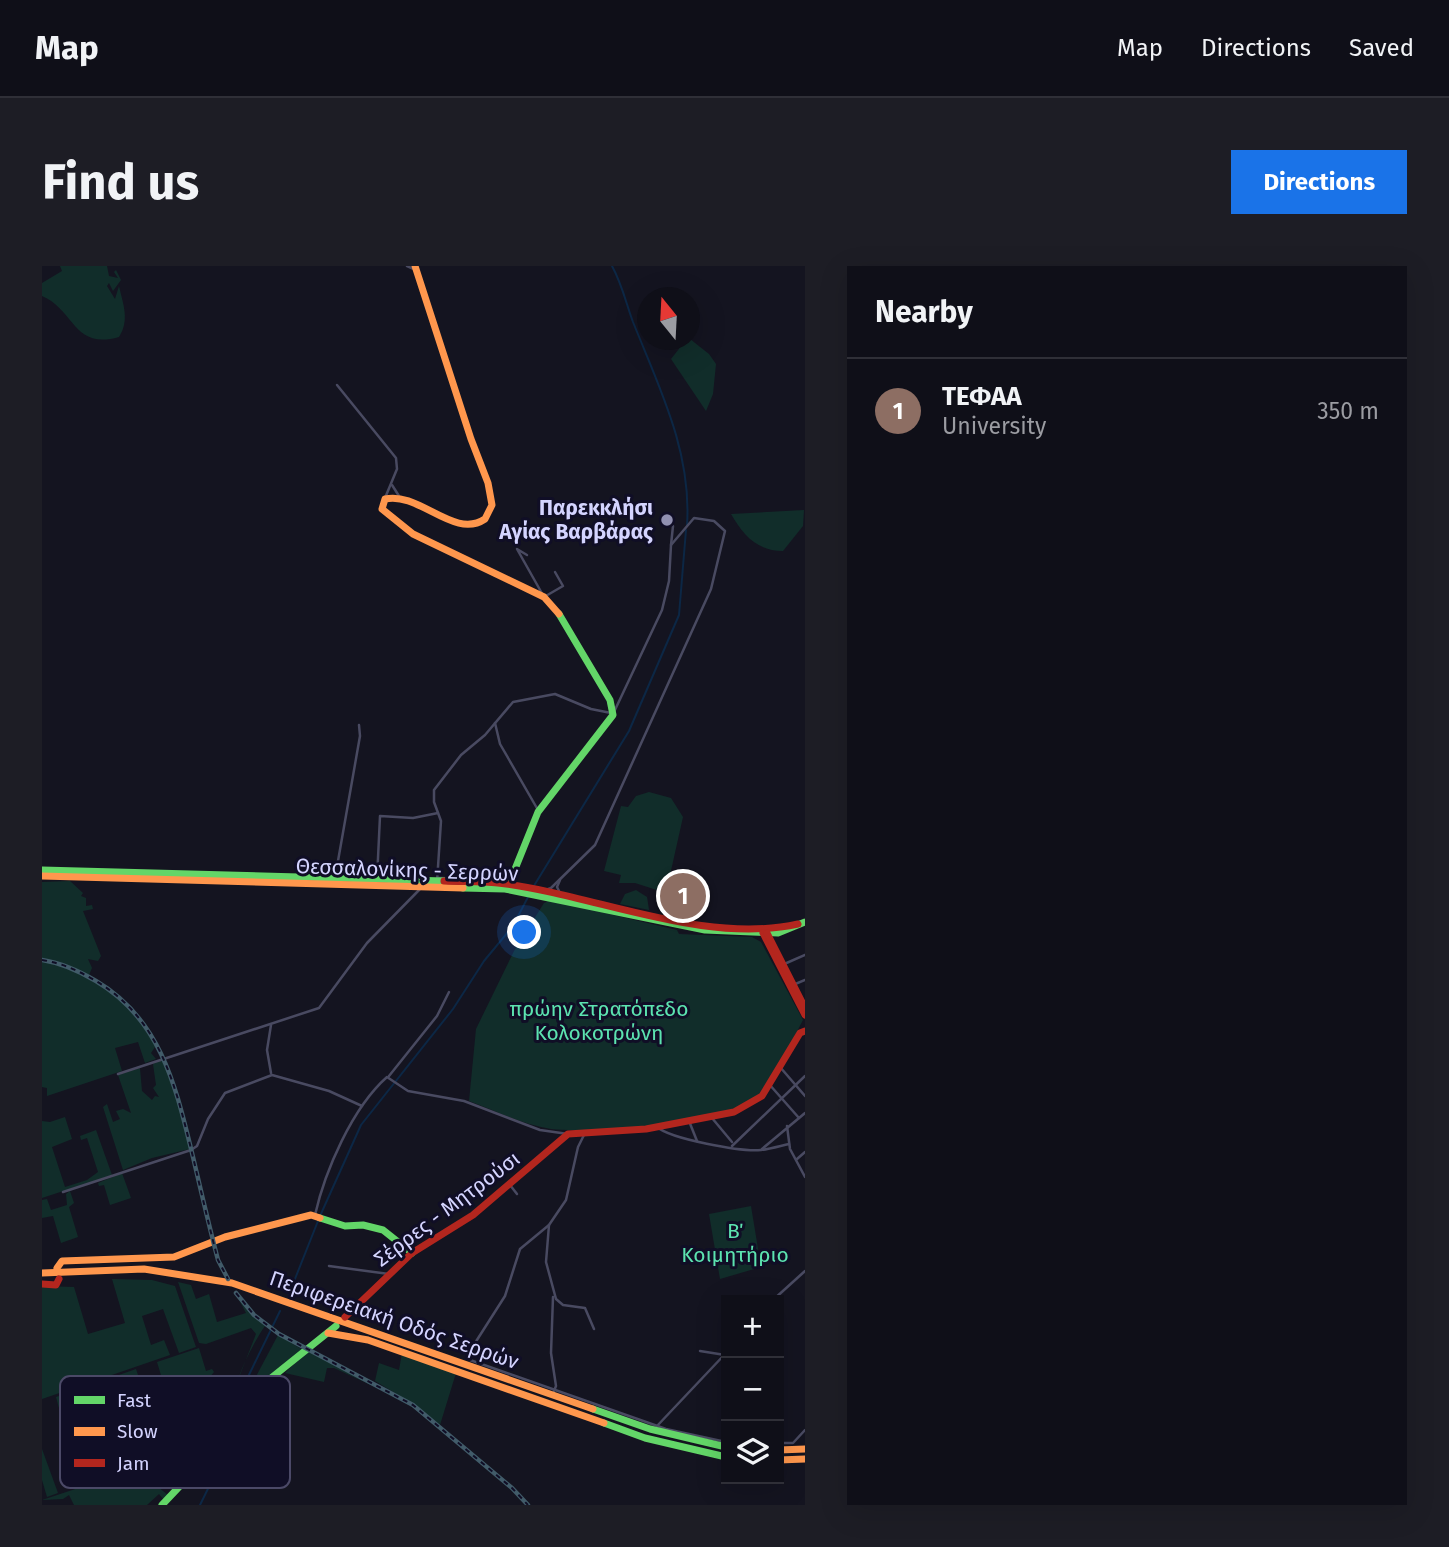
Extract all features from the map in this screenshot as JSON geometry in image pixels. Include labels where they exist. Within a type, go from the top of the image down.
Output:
[{"type":"street","points":[[391,485],[399,496],[432,513],[467,525],[485,520],[493,502],[468,430],[449,359],[416,268],[407,266]]},
{"type":"street","points":[[337,385],[396,458],[397,469],[385,499],[383,512],[413,534],[544,597]]},
{"type":"street","points":[[385,499],[399,496]]},
{"type":"street","points":[[542,892],[596,845],[714,583],[725,531],[714,521],[694,518],[671,545]]},
{"type":"street","points":[[509,884],[538,812],[612,715],[662,610],[669,580],[673,526]]},
{"type":"street","points":[[527,555],[517,549],[544,597],[560,615],[610,700],[612,715]]},
{"type":"street","points":[[544,597],[563,586],[555,572]]},
{"type":"street","points":[[437,882],[440,821],[433,799],[436,788],[461,755],[513,702],[555,694],[612,715]]},
{"type":"street","points":[[495,723],[500,744],[538,812]]},
{"type":"street","points":[[335,878],[360,736],[359,725]]},
{"type":"street","points":[[377,879],[380,816],[413,818],[438,813]]},
{"type":"street","name":"Θεσσαλονίκης - Σερρών","points":[[42,871],[377,879],[509,884],[518,888]]},
{"type":"street","name":"Θεσσαλονίκης - Σερρών","points":[[42,871],[424,886],[437,882]]},
{"type":"street","points":[[561,895],[557,886],[562,877]]},
{"type":"street","name":"Θεσσαλονίκης - Σερρών","points":[[481,883],[561,895],[700,924],[765,931]]},
{"type":"street","points":[[118,1074],[315,1010],[323,1004],[362,948],[424,886]]},
{"type":"street","name":"Θεσσαλονίκης - Σερρών","points":[[542,892],[687,927],[750,933],[765,931]]},
{"type":"street","points":[[769,944],[782,933],[805,922]]},
{"type":"street","points":[[765,931],[805,922]]},
{"type":"street","points":[[765,931],[782,933]]},
{"type":"street","points":[[765,931],[805,1015]]},
{"type":"street","points":[[750,933],[769,944],[805,1006]]},
{"type":"street","points":[[782,965],[805,955]]},
{"type":"street","points":[[793,985],[805,979]]},
{"type":"street","points":[[316,1216],[328,1169],[362,1106],[390,1077],[437,1016],[449,992]]},
{"type":"street","points":[[390,1077],[408,1091],[464,1101],[540,1130],[568,1134],[657,1127],[732,1113],[754,1102],[769,1084],[805,1024]]},
{"type":"street","points":[[271,1025],[267,1050],[272,1075]]},
{"type":"street","points":[[780,1067],[805,1096]]},
{"type":"street","points":[[63,1192],[191,1150],[197,1146],[213,1110],[225,1093],[272,1075],[329,1091],[362,1106]]},
{"type":"street","points":[[732,1144],[805,1076]]},
{"type":"street","points":[[769,1084],[799,1118]]},
{"type":"street","points":[[761,1150],[805,1113]]},
{"type":"street","points":[[711,1117],[732,1144]]},
{"type":"street","points":[[690,1121],[697,1141]]},
{"type":"street","points":[[668,1125],[665,1127],[669,1134]]},
{"type":"street","points":[[787,1126],[789,1144],[805,1177]]},
{"type":"street","points":[[657,1127],[669,1134],[724,1146],[732,1144],[761,1150],[789,1144]]},
{"type":"street","points":[[585,1131],[579,1144],[566,1200],[549,1225],[520,1249],[505,1296],[468,1357],[554,1391],[657,1426],[721,1443]]},
{"type":"street","name":"Σέρρες - Μητρούσι","points":[[345,1317],[412,1253],[458,1226],[568,1134]]},
{"type":"street","points":[[796,1160],[805,1152]]},
{"type":"street","points":[[510,1185],[517,1194]]},
{"type":"street","points":[[58,1268],[62,1261],[174,1257],[225,1237],[316,1216],[345,1226],[363,1225],[383,1230],[412,1253]]},
{"type":"street","points":[[549,1225],[546,1262],[553,1294],[551,1353],[556,1386],[554,1391]]},
{"type":"street","points":[[329,1266],[388,1274]]},
{"type":"street","name":"Περιφερειακή Οδός Σερρών","points":[[42,1273],[85,1269],[144,1269],[232,1283],[650,1429],[721,1443]]},
{"type":"street","points":[[779,1295],[805,1272]]},
{"type":"street","points":[[42,1284],[56,1285],[59,1279]]},
{"type":"street","points":[[553,1294],[563,1305],[585,1308],[594,1329]]},
{"type":"street","points":[[275,1376],[337,1326]]},
{"type":"street","points":[[328,1333],[368,1340],[645,1438],[721,1456]]},
{"type":"street","points":[[700,1351],[721,1353]]},
{"type":"street","points":[[657,1426],[722,1358]]},
{"type":"street","points":[[784,1443],[793,1443],[805,1430]]},
{"type":"street","points":[[784,1450],[805,1449]]},
{"type":"street","points":[[784,1460],[805,1459]]},
{"type":"street","points":[[162,1505],[180,1488]]},
{"type":"green space","points":[[60,266],[107,266],[109,276],[118,278],[114,272],[116,270],[121,280],[113,291],[109,283],[107,286],[115,299],[119,286],[125,318],[119,337],[104,340],[92,338],[76,327],[53,302],[42,296],[42,283],[62,271]]},
{"type":"green space","points":[[700,347],[716,364],[713,394],[706,411],[671,359],[678,350],[700,350]]},
{"type":"green space","points":[[804,510],[803,526],[783,551],[758,545],[741,529],[731,514]]},
{"type":"green space","points":[[649,792],[671,798],[683,817],[666,893],[635,883],[619,883],[621,875],[604,871],[621,806],[628,807],[636,796]]},
{"type":"green space","points":[[70,881],[83,893],[81,896],[86,898],[86,906],[92,905],[93,909],[83,911],[101,956],[98,961],[88,959],[92,968],[89,975],[42,958],[42,882]]},
{"type":"green space","points":[[636,890],[647,897],[649,910],[620,904],[625,894]]},
{"type":"green space","name":"πρώην Στρατόπεδο Κολοκοτρώνη","points":[[550,900],[677,930],[679,934],[752,937],[761,942],[803,1020],[778,1068],[760,1094],[745,1104],[693,1119],[597,1130],[541,1127],[469,1101],[476,1029],[514,951],[544,903]]},
{"type":"green space","points":[[42,959],[94,981],[124,1003],[149,1032],[158,1048],[155,1047],[151,1053],[156,1059],[145,1063],[138,1042],[115,1048],[122,1071],[47,1096],[47,1088],[42,1087]]},
{"type":"green space","points":[[164,1059],[179,1098],[190,1149],[152,1158],[123,1170],[103,1107],[107,1104],[113,1122],[120,1119],[116,1111],[123,1109],[131,1113],[118,1075],[140,1068],[142,1091],[152,1100],[155,1096],[159,1097],[153,1088],[156,1085],[153,1064]]},
{"type":"green space","points":[[65,1117],[72,1139],[52,1147],[65,1187],[87,1180],[98,1172],[87,1138],[81,1140],[80,1136],[96,1130],[112,1175],[42,1198],[42,1121],[50,1122]]},
{"type":"green space","points":[[122,1173],[131,1198],[110,1205],[104,1185],[99,1186],[98,1183]]},
{"type":"green space","points":[[70,1191],[74,1203],[69,1207],[78,1237],[61,1243],[53,1216],[42,1218],[42,1200],[47,1199],[51,1210],[67,1205],[66,1194]]},
{"type":"green space","name":"Β΄ Κοιμητήριο","points":[[751,1206],[761,1267],[720,1279],[709,1214]]},
{"type":"green space","points":[[112,1279],[152,1280],[175,1286],[196,1347],[179,1353],[163,1309],[142,1316],[151,1345],[164,1340],[170,1355],[109,1376],[60,1376],[60,1393],[42,1399],[42,1286],[74,1287],[88,1334],[125,1323]]},
{"type":"green space","points":[[178,1282],[191,1285],[196,1299],[209,1294],[217,1322],[246,1313],[238,1298],[265,1326],[245,1362],[256,1334],[251,1328],[206,1344],[199,1343]]},
{"type":"green space","points":[[278,1335],[303,1350],[272,1376],[256,1376]]},
{"type":"green space","points":[[199,1348],[206,1371],[212,1369],[214,1372],[211,1376],[161,1376],[157,1362]]},
{"type":"green space","points":[[306,1352],[312,1352],[373,1386],[334,1368],[327,1368],[324,1382],[285,1373]]},
{"type":"green space","points":[[402,1353],[456,1373],[440,1425],[415,1405],[375,1381],[379,1363],[399,1370]]},
{"type":"green space","points":[[136,1369],[138,1376],[116,1376]]},
{"type":"green space","points":[[60,1396],[60,1412],[56,1397]]},
{"type":"green space","points":[[42,1449],[58,1493],[47,1497],[42,1480]]},
{"type":"green space","points":[[78,1488],[159,1488],[169,1496],[180,1488],[160,1505],[164,1500],[159,1494],[147,1505],[74,1505],[69,1495],[63,1499],[42,1500]]},
{"type":"waterway","points":[[612,266],[672,420],[684,472],[687,525]]},
{"type":"waterway","points":[[532,889],[629,731],[679,615],[686,530]]},
{"type":"waterway","points":[[320,1216],[361,1125],[453,1009],[484,961],[513,926],[528,897]]},
{"type":"waterway","points":[[289,1294],[318,1221]]},
{"type":"waterway","points":[[248,1376],[280,1311]]},
{"type":"waterway","points":[[200,1505],[208,1488]]},
{"type":"railway","points":[[42,960],[70,968],[96,981],[137,1015],[151,1036],[163,1058],[180,1106],[218,1260],[228,1279]]},
{"type":"railway","points":[[236,1293],[254,1315],[279,1334],[413,1405],[512,1488],[528,1505]]},
{"type":"traffic: fast","points":[[509,884],[538,812],[613,715],[610,700],[559,614]]},
{"type":"traffic: fast","points":[[42,870],[444,881]]},
{"type":"traffic: fast","points":[[463,888],[505,889],[705,930],[778,933],[805,922]]},
{"type":"traffic: fast","points":[[320,1218],[345,1226],[363,1225],[383,1230],[412,1253]]},
{"type":"traffic: fast","points":[[274,1376],[336,1326]]},
{"type":"traffic: fast","points":[[593,1409],[650,1429],[721,1446]]},
{"type":"traffic: fast","points":[[604,1423],[645,1438],[721,1456]]},
{"type":"traffic: fast","points":[[162,1505],[178,1488]]},
{"type":"traffic: slow","points":[[415,266],[488,483],[492,505],[485,519],[473,524],[449,520],[398,498],[385,499],[382,509],[413,534],[544,597],[559,614]]},
{"type":"traffic: slow","points":[[42,876],[463,888]]},
{"type":"traffic: slow","points":[[57,1268],[62,1261],[174,1257],[225,1237],[311,1215],[320,1218]]},
{"type":"traffic: slow","points":[[42,1273],[144,1269],[232,1283],[593,1409]]},
{"type":"traffic: slow","points":[[328,1333],[368,1340],[604,1423]]},
{"type":"traffic: slow","points":[[784,1450],[805,1449]]},
{"type":"traffic: slow","points":[[784,1460],[805,1459]]},
{"type":"traffic: jam","points":[[444,881],[491,882],[535,889],[648,916],[724,928],[761,929],[798,924]]},
{"type":"traffic: jam","points":[[763,933],[805,1015]]},
{"type":"traffic: jam","points":[[767,933],[805,1008]]},
{"type":"traffic: jam","points":[[345,1317],[412,1253],[473,1215],[568,1134],[646,1129],[734,1112],[762,1096],[800,1033],[805,1031]]},
{"type":"traffic: jam","points":[[42,1284],[56,1285],[59,1279]]},
{"type":"place","name":"Παρεκκλήσι Αγίας Βαρβάρας","points":[[667,520]]},
{"type":"place","name":"ΤΕΦΑΑ","points":[[683,896]]}]
